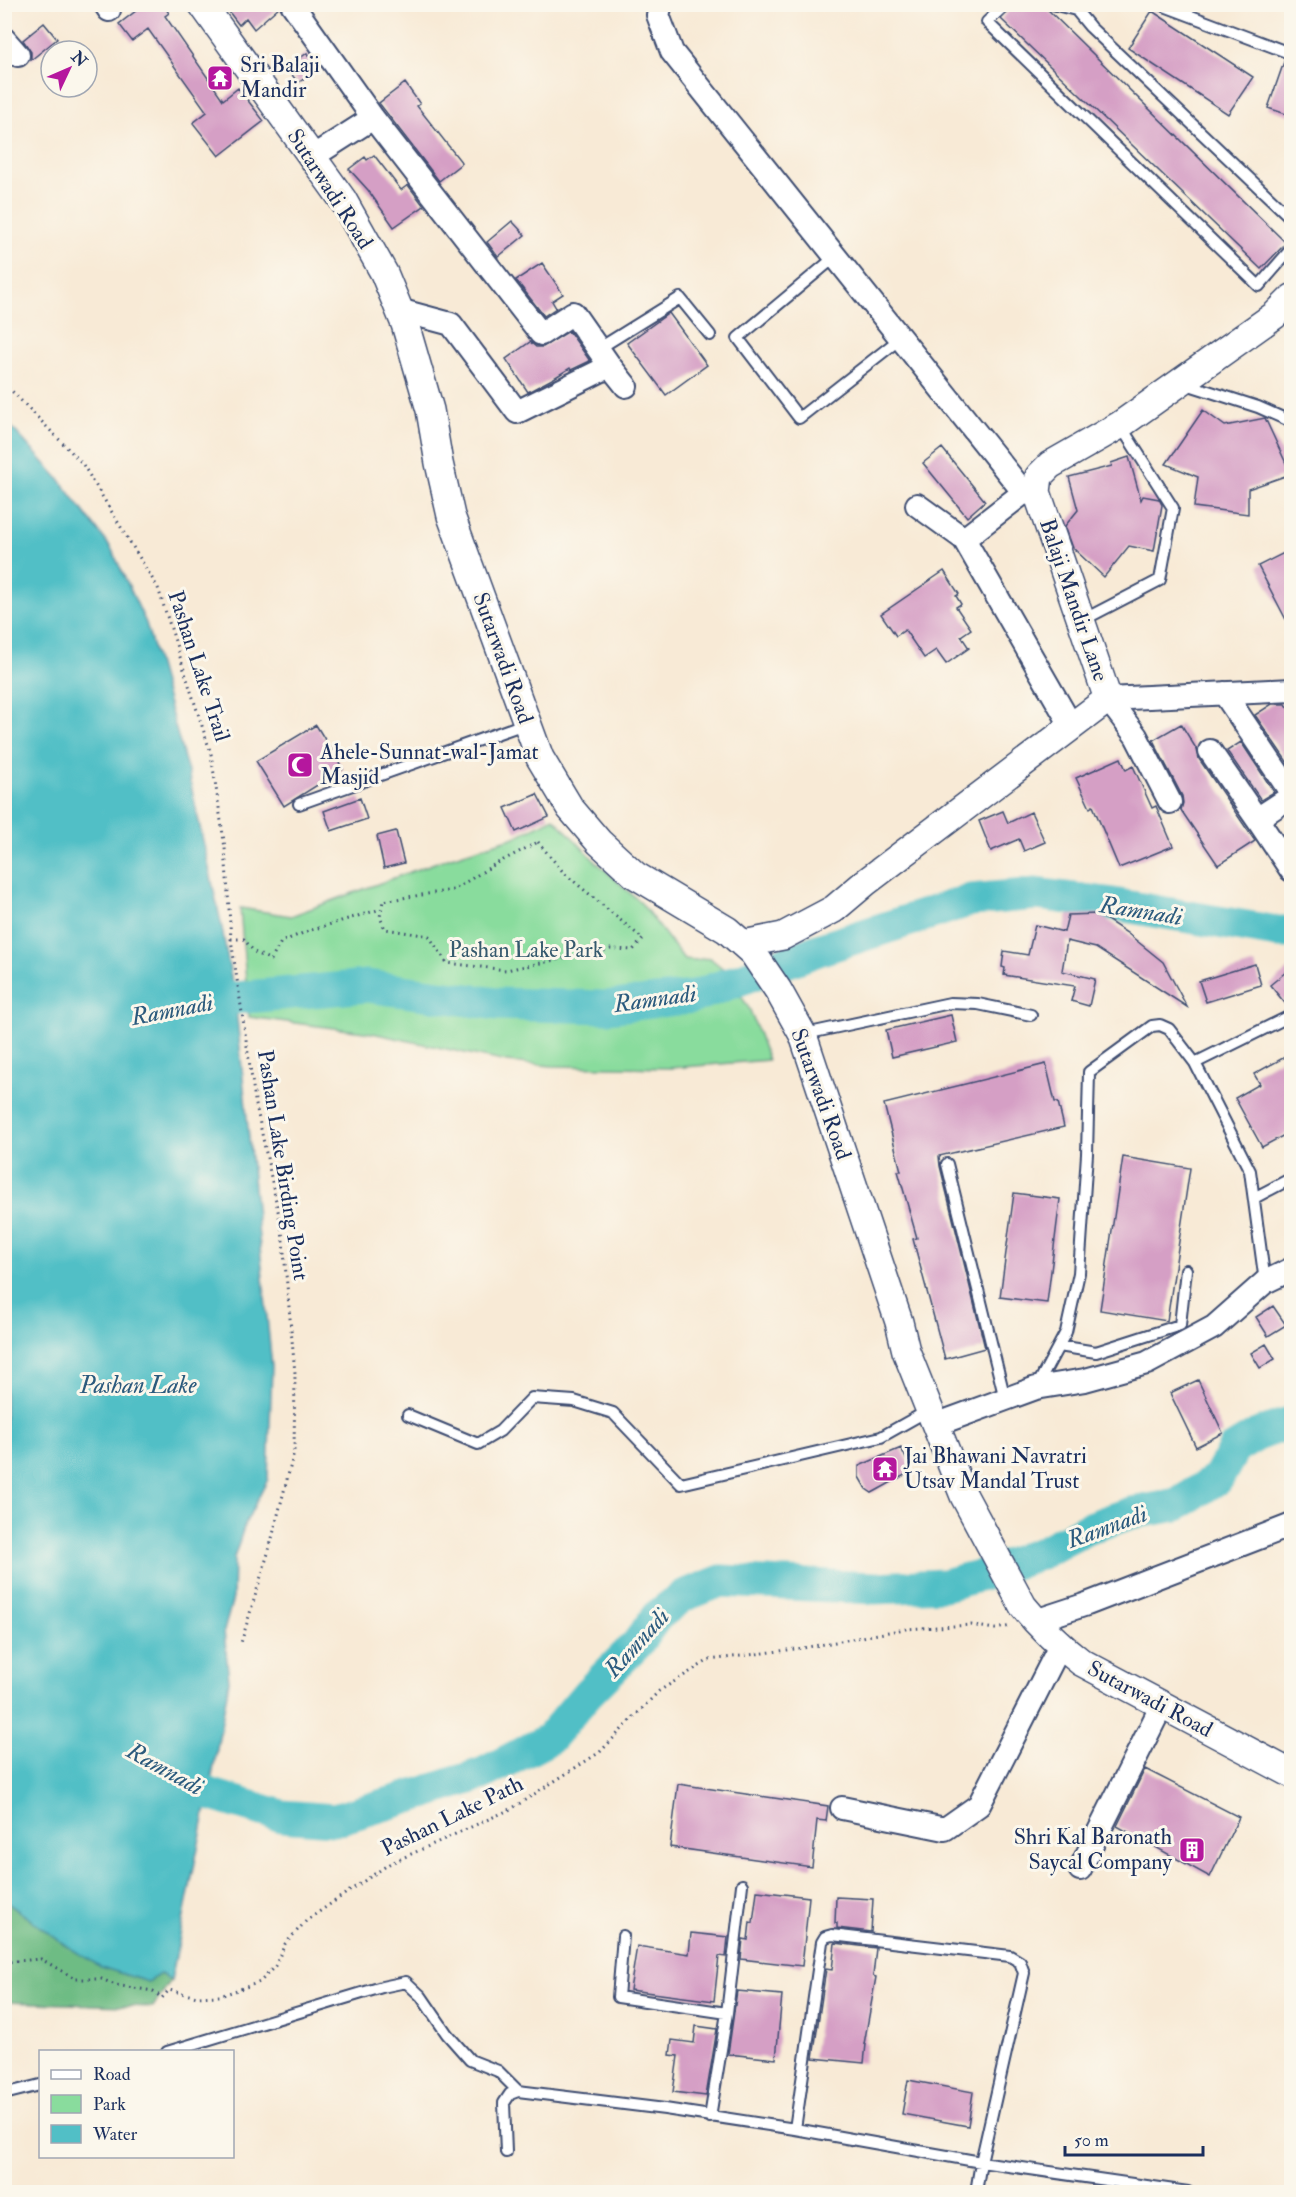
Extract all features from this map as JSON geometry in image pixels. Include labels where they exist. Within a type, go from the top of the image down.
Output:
[{"type":"street","name":"Sutarwadi Road","points":[[201,4],[343,200],[384,273],[399,310],[430,410],[451,516],[540,758],[570,808],[599,842],[635,875],[727,930],[748,948],[778,990],[803,1035],[899,1322],[906,1351],[932,1418],[964,1496],[1029,1613],[1060,1646],[1081,1662],[1292,1774]]},
{"type":"street","points":[[292,4],[373,118],[541,334],[573,313],[627,386]]},
{"type":"street","points":[[660,4],[658,15],[672,52],[901,338],[1031,488]]},
{"type":"street","points":[[312,157],[373,118]]},
{"type":"street","points":[[964,539],[1031,488],[1050,465],[1120,425],[1275,315],[1292,298]]},
{"type":"street","points":[[399,310],[451,324],[517,412],[604,357]]},
{"type":"street","name":"Balaji Mandir Lane","points":[[748,948],[783,936],[834,909],[866,882],[1108,699],[1037,492],[1031,488]]},
{"type":"street","points":[[917,505],[964,539],[1072,727]]},
{"type":"street","points":[[1108,699],[1292,690]]},
{"type":"street","points":[[1224,693],[1292,795],[1257,819]]},
{"type":"street","points":[[1108,699],[1136,736],[1170,802]]},
{"type":"street","points":[[1210,751],[1291,870]]},
{"type":"street","points":[[932,1418],[1005,1399],[1036,1388],[1086,1380],[1147,1363],[1214,1327],[1265,1282],[1292,1269]]},
{"type":"street","points":[[1029,1613],[1088,1604],[1292,1525]]},
{"type":"street","points":[[842,1808],[945,1829],[979,1805],[1060,1646]]},
{"type":"street","points":[[1080,1869],[1162,1705]]},
{"type":"lane","points":[[1006,4],[987,22],[1259,286],[1292,248]]},
{"type":"lane","points":[[1052,4],[1079,7],[1090,27],[1292,219]]},
{"type":"lane","points":[[1159,4],[1292,54]]},
{"type":"lane","points":[[835,257],[738,338],[799,418],[901,338]]},
{"type":"lane","points":[[604,357],[680,298],[710,335]]},
{"type":"lane","points":[[1180,382],[1258,407],[1292,422]]},
{"type":"lane","points":[[1081,621],[1160,579],[1173,508],[1120,425]]},
{"type":"lane","points":[[299,804],[528,723]]},
{"type":"lane","points":[[803,1035],[950,1003],[978,1004],[1031,1015]]},
{"type":"lane","points":[[1195,1063],[1292,1015]]},
{"type":"lane","points":[[1036,1388],[1066,1332],[1079,1272],[1087,1154],[1089,1072],[1152,1026],[1160,1025],[1169,1029],[1195,1063],[1250,1171],[1265,1282]]},
{"type":"lane","points":[[947,1164],[1005,1399]]},
{"type":"lane","points":[[1254,1198],[1292,1178]]},
{"type":"lane","points":[[1059,1346],[1096,1352],[1180,1325],[1186,1270]]},
{"type":"lane","points":[[408,1415],[478,1444],[500,1431],[532,1398],[574,1401],[614,1413],[681,1484],[881,1437],[932,1418]]},
{"type":"lane","points":[[710,2117],[727,2013],[742,1886]]},
{"type":"lane","points":[[795,2129],[822,1942],[825,1937],[832,1935],[1010,1956],[1020,1962],[1024,1973],[976,2193]]},
{"type":"lane","points":[[622,1936],[618,1996],[727,2013]]},
{"type":"lane","points":[[174,2050],[406,1982],[421,1996],[447,2034],[470,2060],[498,2070],[518,2091]]},
{"type":"lane","points":[[4,2094],[39,2085]]},
{"type":"lane","points":[[506,2152],[504,2103],[510,2094],[518,2091],[795,2129],[981,2162],[1188,2193]]},
{"type":"path","name":"Pashan Lake Trail","points":[[4,383],[82,463],[158,588],[211,754],[225,848],[231,939],[241,1009]]},
{"type":"path","points":[[538,842],[564,873],[644,939],[633,950],[610,949],[506,970],[482,968],[447,963],[429,936],[385,929],[380,917],[381,909],[383,902],[453,890],[538,842]]},
{"type":"path","points":[[231,939],[244,939],[254,952],[271,960],[281,942],[308,931],[381,909]]},
{"type":"path","name":"Pashan Lake Birding Point","points":[[241,1009],[255,1100],[282,1230],[295,1373],[294,1452],[269,1550],[241,1643]]},
{"type":"path","name":"Pashan Lake Path","points":[[4,1962],[41,1959],[76,1979],[102,1979],[115,1985],[153,1991],[162,1998],[169,1990],[197,1997],[220,1996],[243,1990],[260,1982],[275,1966],[285,1944],[307,1920],[389,1864],[511,1809],[600,1752],[659,1691],[709,1660],[814,1646],[905,1629],[971,1625],[995,1629],[1029,1613]]},
{"type":"green space","name":"Pashan Lake Park","points":[[554,818],[593,859],[641,903],[684,959],[710,958],[726,971],[750,1010],[768,1060],[671,1068],[552,1066],[507,1062],[372,1033],[249,1017],[240,908],[291,916],[448,858],[515,837]]},
{"type":"green space","points":[[5,1901],[68,1947],[148,1982],[160,1974],[171,1980],[153,2007],[5,2002]]},
{"type":"water","name":"Pashan Lake","points":[[5,420],[60,480],[111,548],[146,623],[188,772],[235,998],[272,1367],[268,1479],[245,1524],[234,1558],[233,1598],[224,1631],[229,1681],[209,1794],[171,1980],[160,1974],[148,1982],[101,1967],[68,1947],[5,1901]]},
{"type":"building","points":[[145,4],[162,4],[169,13],[165,16],[223,100],[238,88],[264,121],[219,156],[193,123],[207,112],[148,29],[132,41],[119,24]]},
{"type":"building","points":[[223,4],[279,4],[279,7],[254,29],[246,18],[239,25]]},
{"type":"building","points":[[1013,4],[1042,4],[1286,243],[1261,269],[1001,19]]},
{"type":"building","points":[[1152,11],[1253,77],[1228,114],[1128,48]]},
{"type":"building","points":[[44,23],[57,39],[39,39],[39,54],[31,60],[31,52],[23,40]]},
{"type":"building","points":[[307,53],[308,56],[311,54],[320,67],[298,83],[287,68]]},
{"type":"building","points":[[1285,59],[1292,61],[1292,116],[1268,108]]},
{"type":"building","points":[[405,83],[420,104],[417,106],[462,163],[439,181],[379,103]]},
{"type":"building","points":[[374,155],[401,190],[408,185],[424,206],[394,227],[368,190],[349,169],[365,157],[367,160]]},
{"type":"building","points":[[512,221],[525,235],[498,257],[487,242]]},
{"type":"building","points":[[542,263],[563,294],[552,301],[556,308],[544,316],[516,280]]},
{"type":"building","points":[[669,313],[707,365],[666,395],[627,343]]},
{"type":"building","points":[[569,331],[590,361],[571,370],[570,368],[528,392],[506,359],[530,342],[536,347],[543,347]]},
{"type":"building","points":[[1203,410],[1225,426],[1265,418],[1291,474],[1248,489],[1248,514],[1194,507],[1198,477],[1166,464]]},
{"type":"building","points":[[942,448],[985,501],[967,517],[923,463]]},
{"type":"building","points":[[1129,457],[1141,500],[1143,496],[1159,499],[1162,505],[1154,551],[1129,546],[1104,577],[1073,548],[1065,526],[1078,510],[1069,477],[1112,466],[1111,463]]},
{"type":"building","points":[[1292,549],[1292,631],[1258,566]]},
{"type":"building","points":[[944,571],[959,594],[956,596],[961,604],[956,607],[971,629],[961,636],[969,648],[946,664],[936,650],[924,658],[905,630],[896,636],[881,614]]},
{"type":"building","points":[[1272,704],[1286,704],[1292,713],[1292,769],[1255,715]]},
{"type":"building","points":[[1181,724],[1197,750],[1199,759],[1255,841],[1218,865],[1181,810],[1182,796],[1153,740]]},
{"type":"building","name":"Ahele-Sunnat-wal-Jamat Masjid","points":[[316,725],[343,769],[284,806],[256,761]]},
{"type":"building","points":[[1241,742],[1274,792],[1261,800],[1227,751]]},
{"type":"building","points":[[1121,758],[1126,770],[1133,766],[1152,808],[1156,806],[1173,846],[1119,868],[1093,806],[1090,808],[1076,778]]},
{"type":"building","points":[[537,794],[549,817],[516,832],[505,808]]},
{"type":"building","points":[[360,798],[367,819],[331,831],[324,811]]},
{"type":"building","points":[[1003,811],[1008,823],[1031,812],[1045,842],[1024,851],[1019,839],[991,851],[979,821]]},
{"type":"building","points":[[396,831],[404,863],[384,868],[377,836]]},
{"type":"building","points":[[1098,914],[1127,933],[1163,962],[1187,1007],[1096,948],[1067,941],[1062,971],[1095,979],[1089,1006],[1071,1001],[1075,986],[1004,975],[1005,968],[1002,967],[1004,951],[1028,955],[1035,925],[1064,932],[1068,915]]},
{"type":"building","points":[[1255,964],[1261,985],[1206,1002],[1199,981]]},
{"type":"building","points":[[1292,967],[1292,1008],[1289,1008],[1270,985]]},
{"type":"building","points":[[951,1015],[957,1042],[892,1057],[886,1030]]},
{"type":"building","points":[[1292,1053],[1292,1131],[1262,1147],[1235,1098],[1260,1084],[1254,1074]]},
{"type":"building","points":[[1046,1064],[1064,1127],[939,1156],[985,1348],[945,1359],[913,1239],[917,1238],[898,1171],[901,1171],[884,1104]]},
{"type":"building","points":[[1123,1157],[1190,1168],[1167,1321],[1100,1310]]},
{"type":"building","points":[[1014,1193],[1060,1199],[1047,1303],[1000,1297]]},
{"type":"building","points":[[1273,1306],[1286,1325],[1268,1336],[1256,1317]]},
{"type":"building","points":[[1266,1344],[1275,1359],[1260,1368],[1251,1353]]},
{"type":"building","points":[[1198,1380],[1223,1433],[1196,1447],[1170,1393]]},
{"type":"building","name":"Jai Bhawani Navratri Utsav Mandal Trust","points":[[901,1448],[912,1471],[872,1493],[866,1489],[859,1477],[859,1466]]},
{"type":"building","name":"Shri Kal Baronath Saycal Company","points":[[1145,1769],[1239,1817],[1210,1877],[1117,1826]]},
{"type":"building","points":[[678,1784],[828,1806],[826,1821],[817,1820],[812,1867],[670,1847]]},
{"type":"building","points":[[757,1891],[809,1897],[802,1966],[741,1959],[743,1939],[748,1940],[750,1922],[753,1923]]},
{"type":"building","points":[[836,1897],[873,1899],[871,1932],[837,1928],[837,1923],[835,1923]]},
{"type":"building","points":[[691,1933],[728,1937],[726,1957],[719,1956],[714,2001],[630,1990],[637,1946],[689,1954]]},
{"type":"building","points":[[835,1943],[876,1948],[873,1976],[876,1977],[864,2044],[866,2044],[864,2063],[813,2058],[826,1969],[832,1970]]},
{"type":"building","points":[[737,1991],[782,1995],[776,2059],[728,2054]]},
{"type":"building","points":[[696,2026],[717,2029],[706,2096],[673,2092],[678,2056],[670,2055],[672,2040],[694,2043]]},
{"type":"building","points":[[908,2080],[973,2092],[968,2126],[902,2114]]},
{"type":"waterway","name":"Ramnadi","points":[[192,1006],[235,998],[367,986],[497,1004],[607,1007],[693,997],[821,949],[971,900],[1036,894],[1107,903],[1277,932],[1292,932]]},
{"type":"waterway","name":"Ramnadi","points":[[170,1772],[209,1794],[282,1816],[334,1820],[420,1794],[482,1774],[549,1739],[588,1693],[637,1644],[657,1616],[683,1596],[721,1581],[874,1588],[944,1585],[986,1574],[1041,1553],[1086,1529],[1131,1513],[1177,1505],[1218,1478],[1234,1449],[1257,1435],[1292,1422]]},
{"type":"place","name":"Sri Balaji Mandir","points":[[220,78]]},
{"type":"place","name":"Ahele-Sunnat-wal-Jamat Masjid","points":[[300,765]]},
{"type":"place","name":"Jai Bhawani Navratri Utsav Mandal Trust","points":[[885,1469]]},
{"type":"place","name":"Shri Kal Baronath Saycal Company","points":[[1192,1850]]}]
